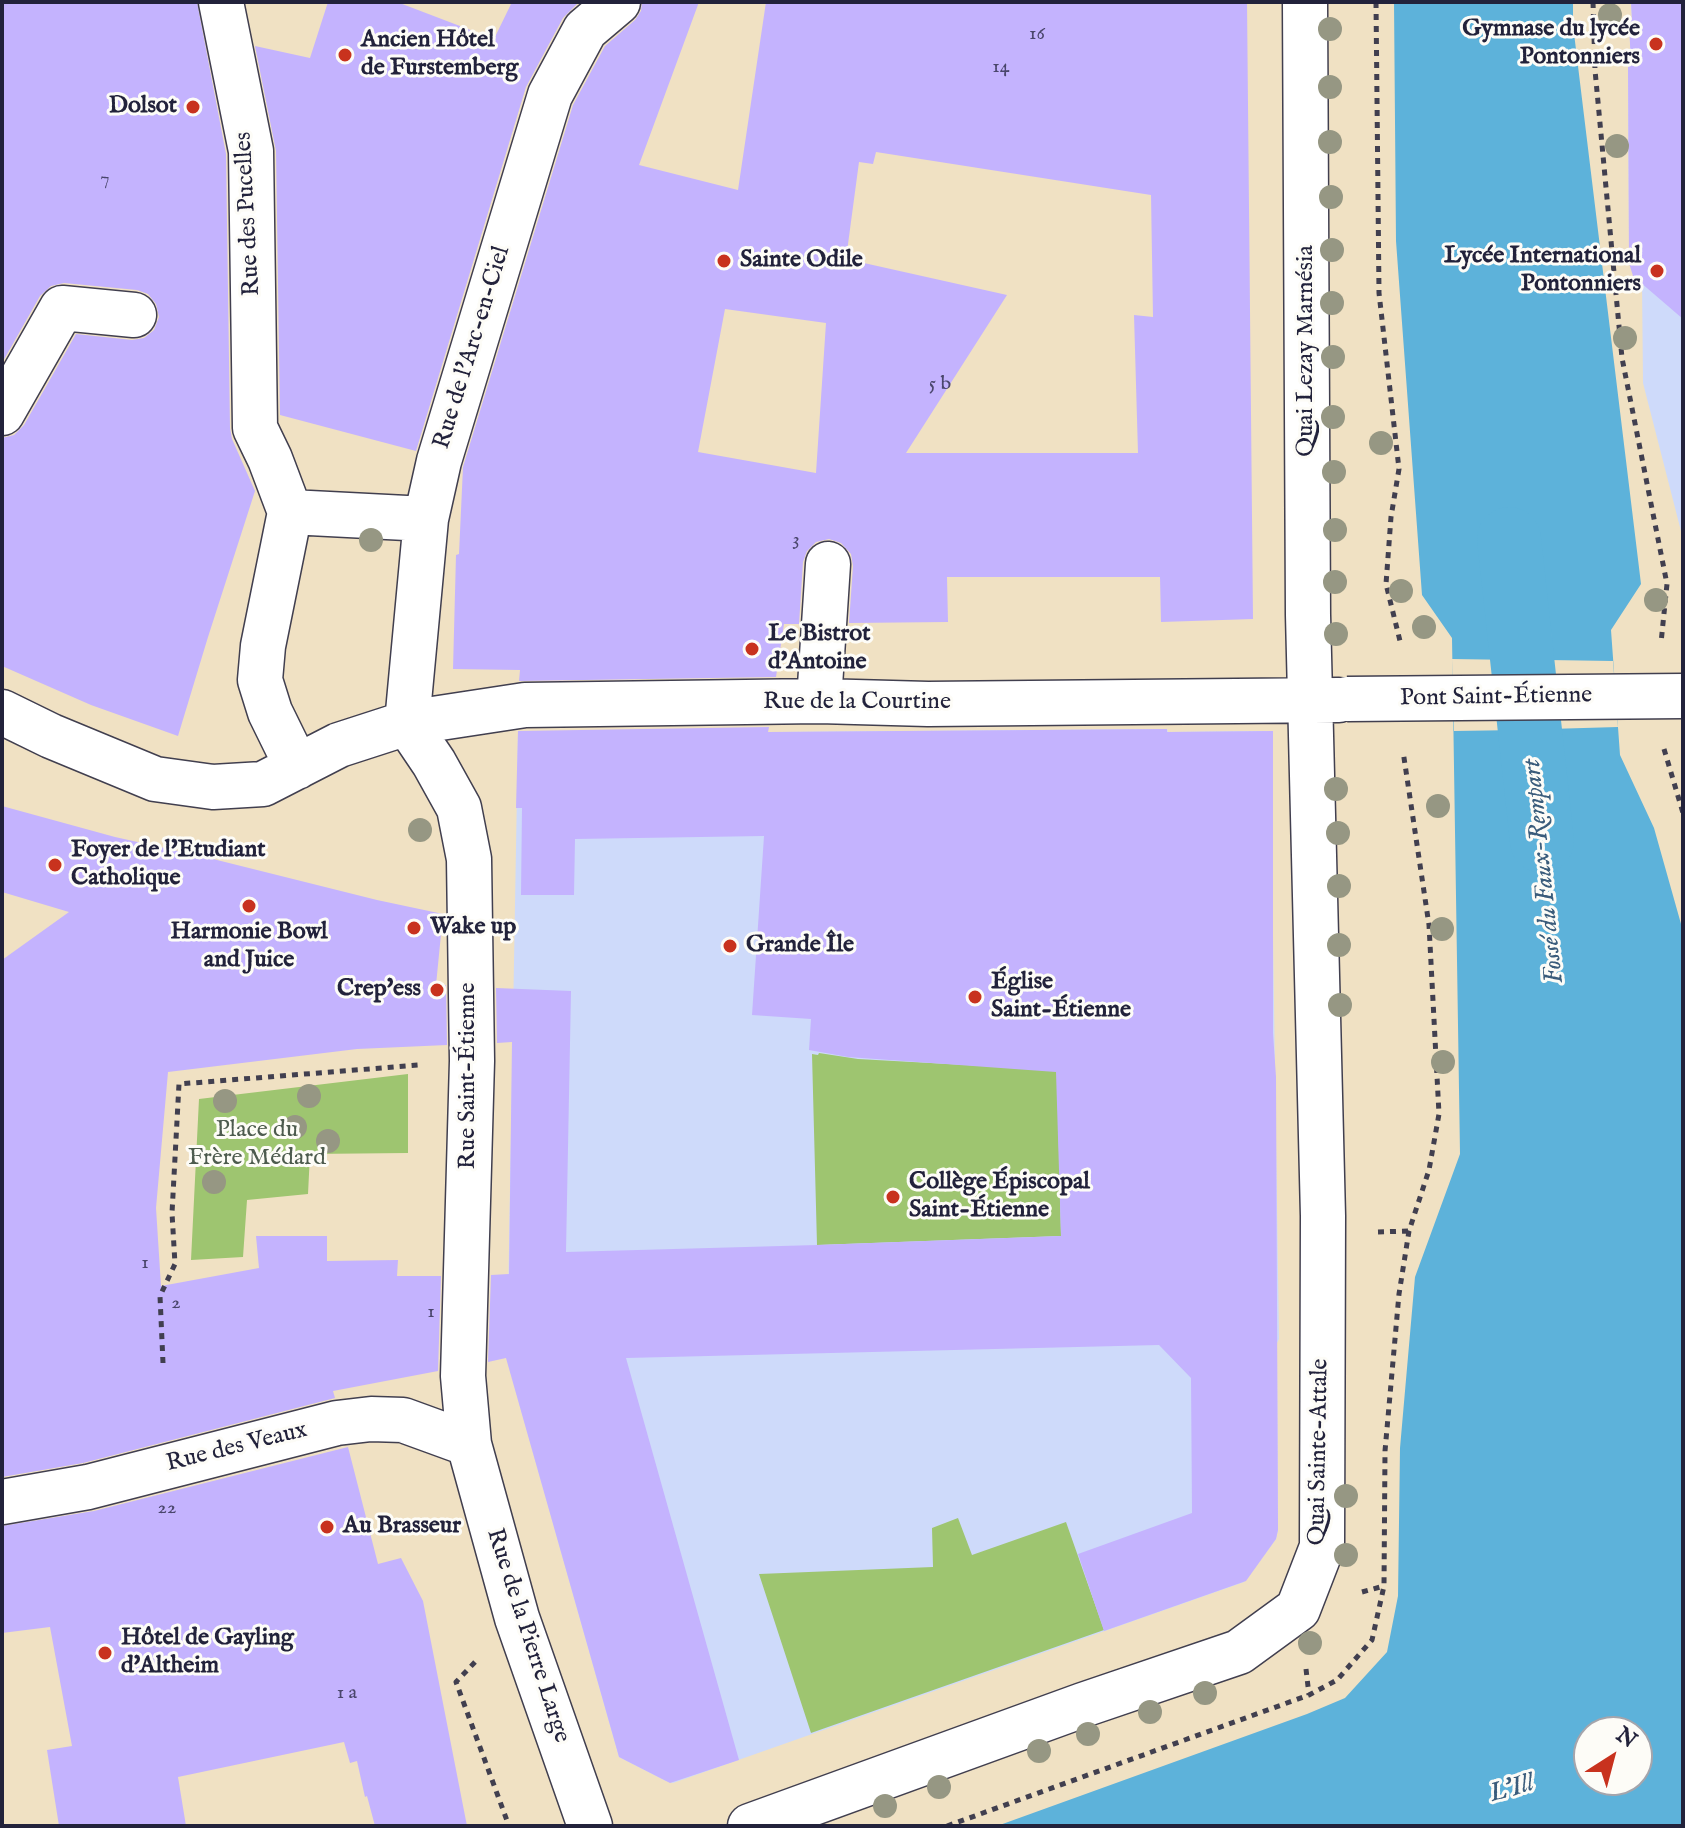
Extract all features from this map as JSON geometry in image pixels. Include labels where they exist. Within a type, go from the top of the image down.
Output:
[{"type":"street","name":"Rue des Pucelles","points":[[221,2],[251,151],[255,428],[290,512]]},
{"type":"street","name":"Rue de l'Arc-en-Ciel","points":[[407,723],[426,519],[439,461],[550,95],[585,30],[618,2]]},
{"type":"street","name":"Quai Lezay Marnésia","points":[[1305,2],[1328,700]]},
{"type":"street","points":[[2,413],[62,308],[134,315]]},
{"type":"street","points":[[297,767],[270,712],[260,680],[263,646],[290,512],[426,519]]},
{"type":"street","points":[[819,701],[828,564]]},
{"type":"street","name":"Pont Saint-Étienne","points":[[1328,700],[1683,696]]},
{"type":"street","name":"Rue de la Courtine","points":[[2,712],[155,779],[213,787],[263,784],[339,745],[407,723],[525,705],[1328,700]]},
{"type":"street","name":"Quai Sainte-Attale","points":[[750,1826],[1239,1652],[1298,1609],[1322,1547],[1328,700]]},
{"type":"street","name":"Rue Saint-Étienne","points":[[407,723],[459,808],[469,859],[472,1061],[463,1376],[469,1444]]},
{"type":"street","name":"Rue des Veaux","points":[[2,1502],[88,1487],[337,1423],[371,1419],[403,1420],[469,1444]]},
{"type":"street","name":"Rue de la Pierre Large","points":[[469,1444],[517,1618],[590,1826]]},
{"type":"path","points":[[1376,2],[1379,293],[1399,469],[1391,517],[1386,584],[1402,650]]},
{"type":"path","points":[[1593,2],[1595,70],[1622,358],[1667,584],[1661,649]]},
{"type":"path","points":[[1663,745],[1680,793],[1683,813]]},
{"type":"path","points":[[1402,746],[1429,925],[1439,1114]]},
{"type":"path","points":[[163,1363],[160,1296],[175,1264],[172,1213],[179,1084],[472,1061]]},
{"type":"path","points":[[1376,1232],[1409,1231]]},
{"type":"path","points":[[509,1826],[456,1682],[517,1618]]},
{"type":"shaded area","name":"Lycée International Pontonniers","points":[[1631,2],[1683,2],[1683,539],[1643,383],[1642,283],[1633,276],[1636,243],[1629,242],[1628,67],[1631,66]]},
{"type":"shaded area","name":"Collège Épiscopal Saint-Étienne","points":[[1167,729],[1168,732],[1265,731],[1270,734],[1279,1339],[1276,1539],[1244,1582],[673,1783],[666,1781],[619,1757],[507,1360],[518,734]]},
{"type":"green space","points":[[812,1054],[858,1059],[1057,1070],[1061,1236],[817,1245]]},
{"type":"green space","name":"Place du Frère Médard","points":[[408,1074],[408,1153],[310,1154],[308,1194],[247,1200],[243,1257],[191,1260],[199,1099]]},
{"type":"green space","points":[[958,1518],[972,1555],[1066,1522],[1104,1630],[811,1733],[759,1574],[933,1567],[932,1528]]},
{"type":"water","name":"L'Ill","points":[[1394,2],[1573,2],[1573,25],[1641,584],[1611,630],[1620,755],[1654,828],[1683,931],[1683,1826],[997,1826],[1345,1698],[1387,1652],[1398,1596],[1400,1448],[1415,1277],[1460,1154],[1452,638],[1422,595],[1396,241]],"holes":[[[1528,616],[1536,617],[1551,632],[1553,741],[1539,754],[1529,754],[1516,740],[1512,632]]]},
{"type":"pier","points":[[1452,659],[1517,660],[1519,730],[1454,731]]},
{"type":"pier","points":[[1548,660],[1613,661],[1618,727],[1549,729]]},
{"type":"building","points":[[2,2],[197,2],[226,154],[230,428],[255,491],[178,736],[91,705],[2,666],[2,438],[14,435],[24,425],[76,334],[132,340],[144,338],[154,330],[159,317],[156,304],[148,294],[137,290],[64,283],[51,286],[40,296],[2,363]]},
{"type":"building","points":[[328,2],[397,2],[494,39],[512,2],[579,2],[563,18],[526,87],[416,451],[280,415],[276,151],[255,46],[310,58]]},
{"type":"building","points":[[642,2],[699,2],[639,165],[738,190],[766,2],[1247,2],[1253,619],[1161,622],[1160,577],[947,577],[948,622],[849,623],[851,554],[841,543],[829,539],[816,542],[807,551],[803,562],[799,624],[784,624],[776,677],[519,681],[520,670],[453,669],[456,555],[459,554],[463,467],[573,105],[605,46],[641,11]],"holes":[[[876,152],[1151,195],[1153,317],[1134,315],[1138,453],[906,453],[1007,295],[846,259],[859,162],[873,164]],[[725,309],[826,323],[816,473],[698,452]]]},
{"type":"building","name":"Lycée International Pontonniers","points":[[1631,2],[1683,2],[1683,319],[1633,276],[1629,263],[1628,67],[1631,66]]},
{"type":"building","points":[[769,727],[768,732],[1273,731],[1278,1530],[1276,1539],[1246,1581],[1104,1631],[1078,1554],[1192,1513],[1191,1378],[1159,1345],[626,1358],[739,1760],[670,1783],[619,1757],[506,1358],[488,1362],[491,1275],[509,1274],[512,1042],[497,1043],[496,988],[571,991],[566,1252],[1061,1236],[1056,1072],[848,1057],[809,1050],[811,1019],[752,1015],[764,836],[575,839],[574,895],[521,895],[522,808],[516,808],[518,731]]},
{"type":"building","points":[[2,806],[115,837],[443,914],[436,985],[446,985],[447,1045],[357,1049],[168,1072],[156,1208],[161,1286],[259,1268],[256,1236],[327,1236],[327,1261],[398,1260],[397,1276],[441,1276],[438,1371],[333,1391],[335,1398],[83,1463],[2,1477],[2,960],[69,912],[2,892]]},
{"type":"building","points":[[348,1447],[378,1564],[401,1558],[423,1601],[467,1826],[375,1826],[357,1761],[350,1763],[344,1742],[178,1777],[186,1826],[59,1826],[47,1750],[72,1746],[50,1627],[2,1633],[2,1526],[94,1511]]},
{"type":"waterway","name":"Fossé du Faux-Rempart","points":[[1509,539],[1542,841]]},
{"type":"place","name":"Gymnase du lycée Pontonniers","points":[[1656,44]]},
{"type":"place","name":"Ancien Hôtel de Furstemberg","points":[[345,55]]},
{"type":"place","name":"Dolsot","points":[[193,107]]},
{"type":"place","name":"Sainte Odile","points":[[724,261]]},
{"type":"place","name":"Lycée International Pontonniers","points":[[1657,271]]},
{"type":"place","name":"Le Bistrot d'Antoine","points":[[752,649]]},
{"type":"place","name":"Foyer de l'Etudiant Catholique","points":[[55,865]]},
{"type":"place","name":"Harmonie Bowl and Juice","points":[[249,906]]},
{"type":"place","name":"Wake up","points":[[414,928]]},
{"type":"place","name":"Grande Île","points":[[730,946]]},
{"type":"place","name":"Crep'ess","points":[[437,990]]},
{"type":"place","name":"Église Saint-Étienne","points":[[975,997]]},
{"type":"place","name":"Collège Épiscopal Saint-Étienne","points":[[893,1197]]},
{"type":"place","name":"Au Brasseur","points":[[327,1527]]},
{"type":"place","name":"Hôtel de Gayling d'Altheim","points":[[105,1653]]}]
